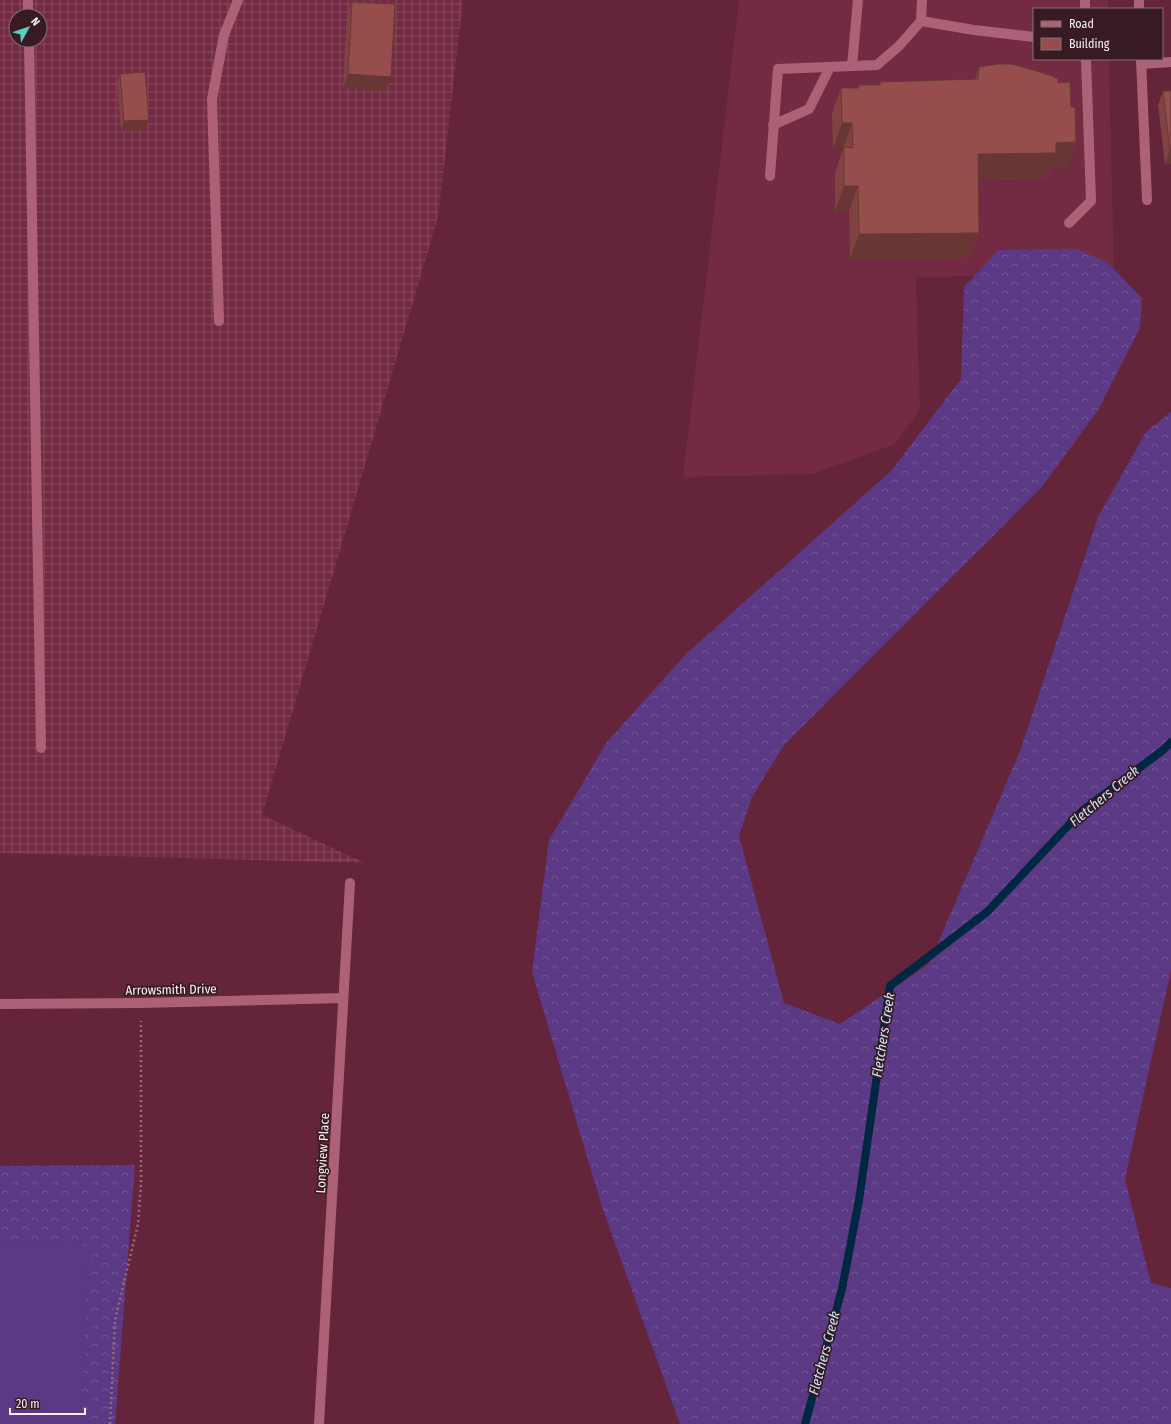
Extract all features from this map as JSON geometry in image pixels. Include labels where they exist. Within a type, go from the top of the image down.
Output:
[{"type":"street","points":[[219,321],[212,99],[224,35],[238,0]]},
{"type":"street","points":[[852,66],[858,0]]},
{"type":"street","points":[[770,176],[778,69],[877,65],[899,46],[922,20],[922,0]]},
{"type":"street","points":[[922,20],[974,30],[1033,37]]},
{"type":"street","points":[[29,48],[41,748]]},
{"type":"street","points":[[1069,223],[1091,202],[1086,60]]},
{"type":"street","points":[[1146,200],[1141,62],[1171,62]]},
{"type":"street","points":[[773,125],[809,109],[830,67]]},
{"type":"street","name":"Longview Place","points":[[320,1424],[350,883]]},
{"type":"street","name":"Arrowsmith Drive","points":[[0,1004],[141,1003],[343,998]]},
{"type":"path","points":[[110,1424],[115,1320],[138,1224],[141,1184],[141,1003]]},
{"type":"shaded area","points":[[0,0],[463,0],[438,217],[262,815],[365,863],[0,853]]},
{"type":"shaded area","points":[[739,0],[1108,0],[1108,8],[1033,8],[1033,60],[1109,60],[1114,275],[916,277],[920,410],[895,444],[813,474],[683,477]]},
{"type":"green space","points":[[1076,249],[1107,262],[1142,298],[1140,328],[1098,410],[1042,487],[784,745],[752,797],[739,836],[784,1003],[840,1024],[929,964],[1020,751],[1098,517],[1146,432],[1171,412],[1171,970],[1125,1179],[1151,1283],[1171,1288],[1171,1424],[680,1424],[602,1207],[532,972],[549,840],[607,742],[686,654],[891,471],[961,379],[964,287],[999,250]]},
{"type":"green space","points":[[135,1165],[115,1424],[0,1424],[0,1166]]},
{"type":"green space","points":[[0,1241],[89,1246],[81,1424],[0,1424]]},
{"type":"building","points":[[352,2],[395,4],[391,77],[348,74]]},
{"type":"building","points":[[997,64],[1012,64],[1050,75],[1058,79],[1058,83],[1070,82],[1071,107],[1075,107],[1076,142],[1056,143],[1056,153],[978,154],[979,233],[859,234],[858,186],[844,186],[844,147],[853,148],[852,123],[842,123],[841,88],[859,88],[859,85],[880,85],[880,82],[978,79],[979,67]]},
{"type":"building","points":[[145,72],[149,120],[124,121],[120,74]]},
{"type":"building","points":[[1163,91],[1171,91],[1171,150],[1170,150]]},
{"type":"waterway","name":"Fletchers Creek","points":[[805,1424],[842,1289],[859,1200],[890,986],[987,912],[1082,811],[1163,750],[1171,742]]}]
